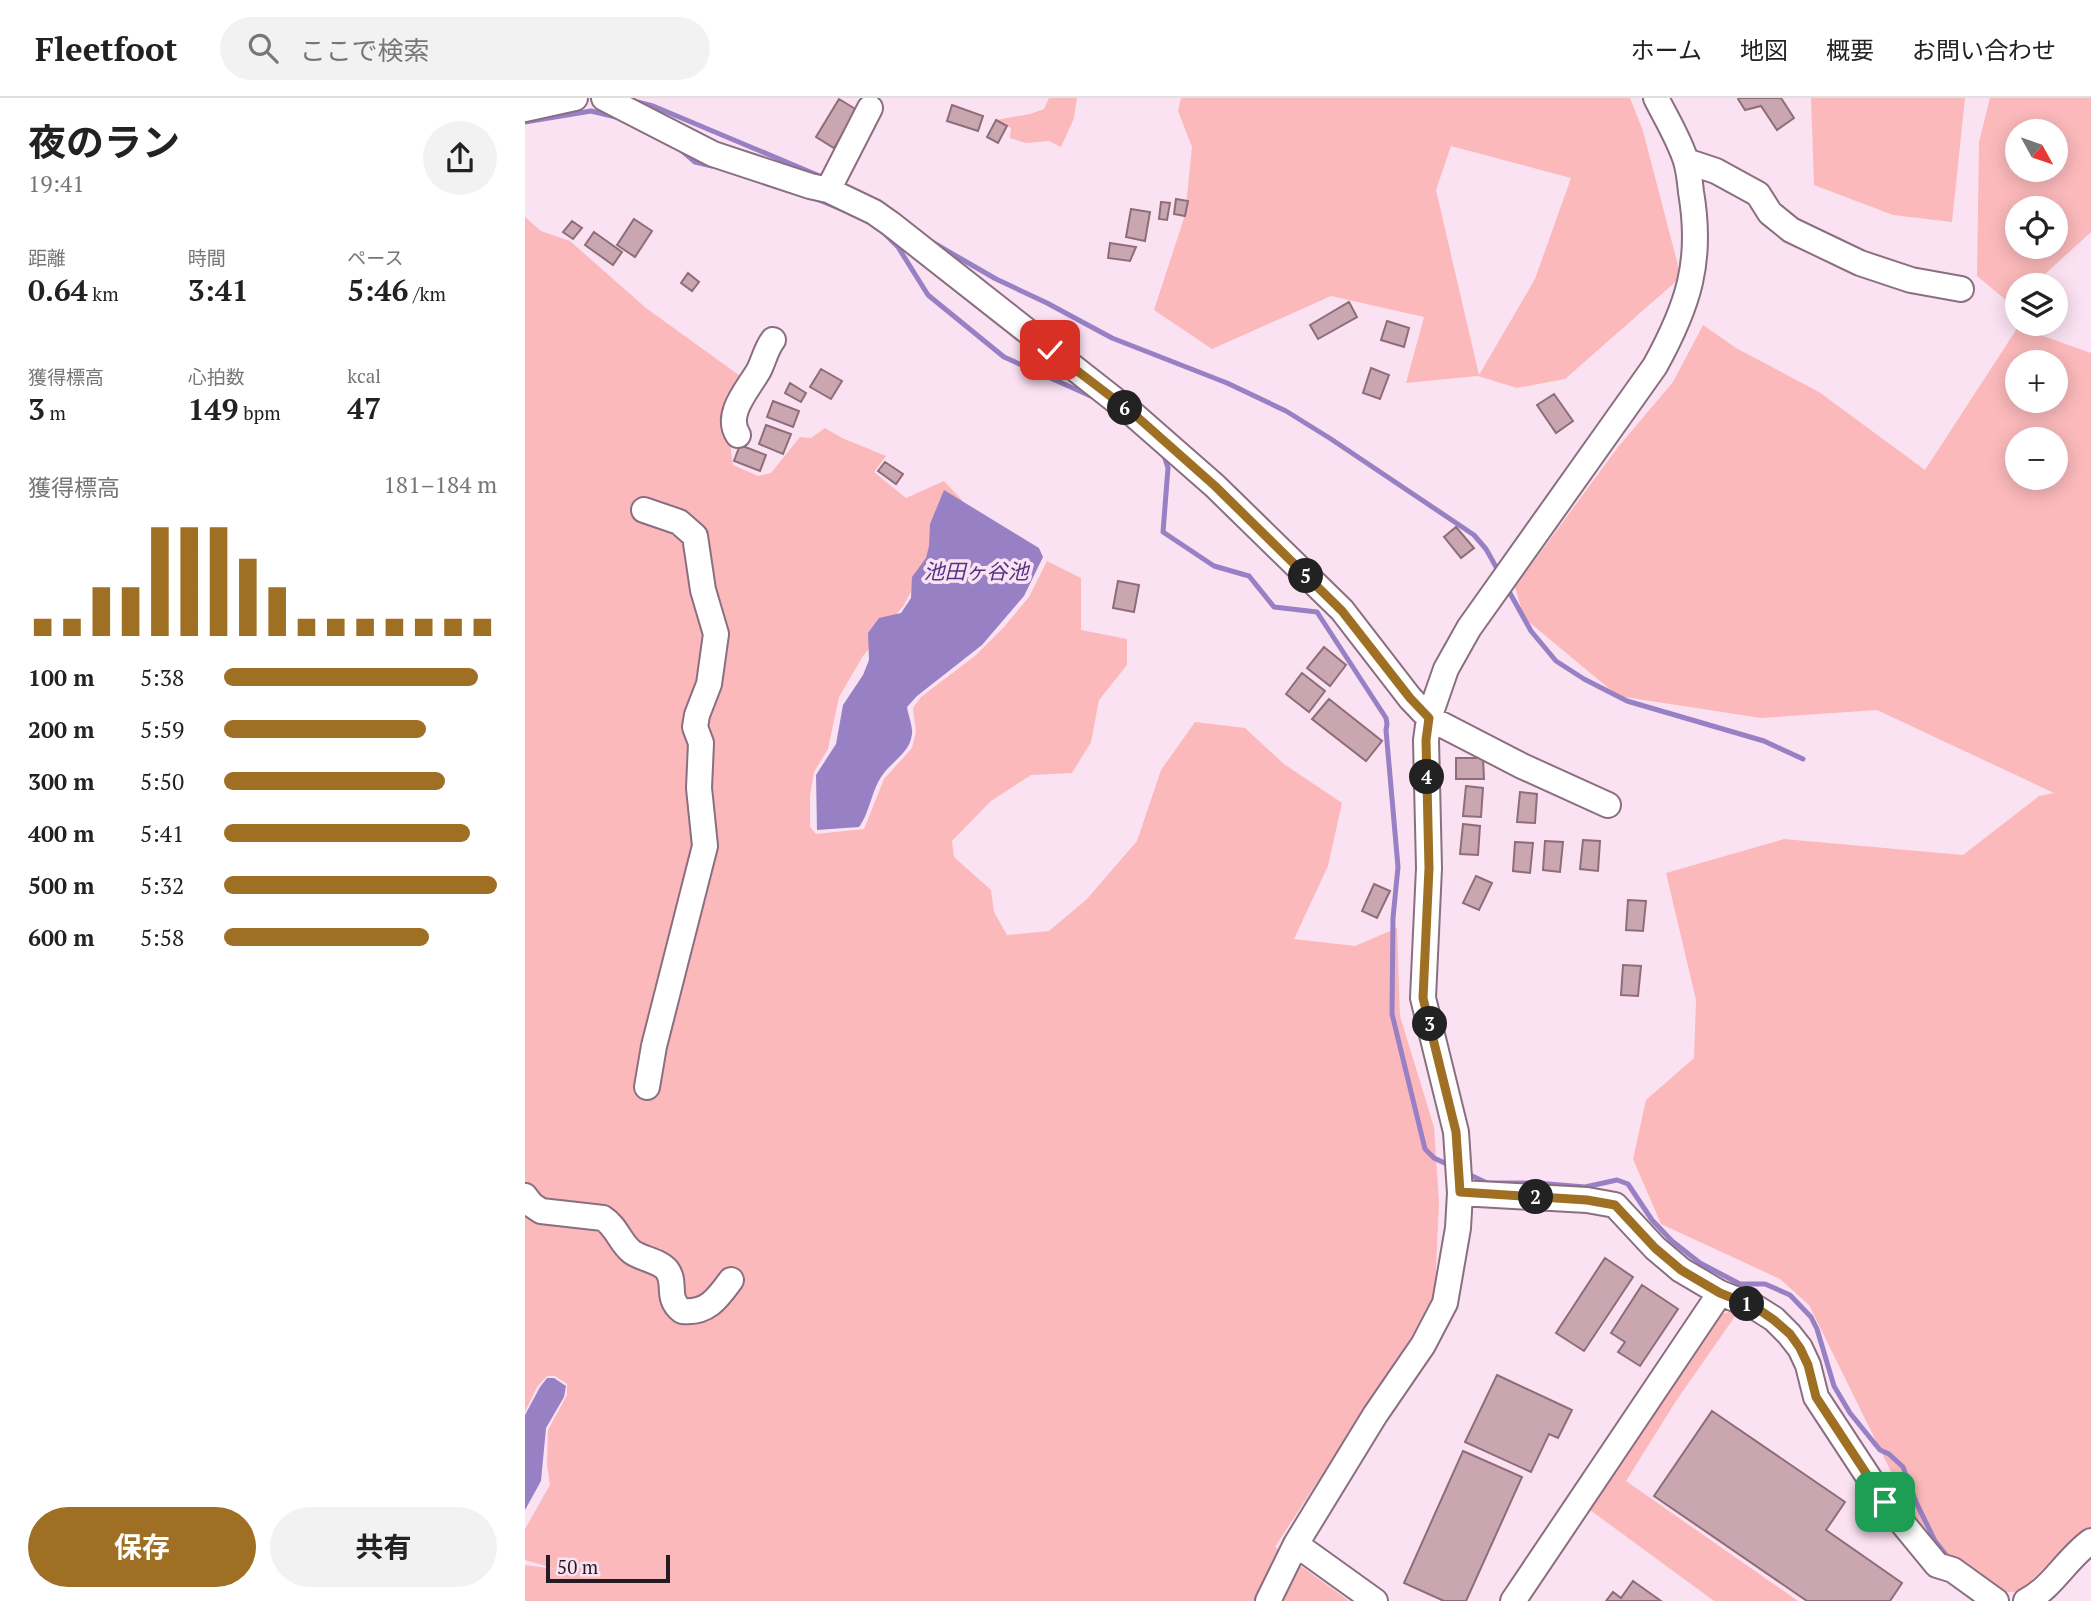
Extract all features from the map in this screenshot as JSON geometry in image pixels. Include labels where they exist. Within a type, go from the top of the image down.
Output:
[{"type":"street","points":[[525,108],[575,98]]},
{"type":"street","points":[[604,98],[713,154],[828,190],[874,212],[1135,415],[1215,486],[1342,611],[1410,698],[1429,718],[1522,766],[1608,805]]},
{"type":"street","points":[[1268,1601],[1282,1570],[1375,1415],[1423,1345],[1445,1303],[1458,1228],[1460,1192],[1456,1132],[1423,998],[1429,868],[1426,740],[1429,718],[1445,669],[1469,628],[1655,366],[1673,334],[1688,294],[1696,248],[1694,208],[1686,161],[1656,98]]},
{"type":"street","points":[[828,190],[870,108]]},
{"type":"street","points":[[1686,161],[1716,171],[1758,194],[1770,213],[1791,230],[1860,263],[1911,280],[1961,289]]},
{"type":"street","points":[[738,435],[733,421],[738,406],[773,340]]},
{"type":"street","points":[[644,510],[679,522],[695,536],[703,590],[716,634],[709,684],[695,727],[701,743],[699,788],[705,846],[654,1046],[647,1087]]},
{"type":"street","points":[[1460,1192],[1587,1200],[1615,1205],[1655,1248],[1681,1270],[1720,1293],[1755,1307],[1774,1320],[1790,1334],[1808,1365],[1816,1397],[1885,1502],[1937,1565],[1953,1570],[1996,1601]]},
{"type":"street","points":[[525,1196],[541,1211],[603,1218],[609,1222],[627,1248],[667,1270],[672,1300],[682,1311],[701,1310],[710,1305],[731,1280]]},
{"type":"street","points":[[1513,1601],[1720,1293]]},
{"type":"street","points":[[2026,1601],[2048,1586],[2061,1569],[2091,1541]]},
{"type":"street","points":[[1297,1545],[1375,1601]]},
{"type":"shaded area","points":[[1049,98],[1077,98],[1074,118],[1061,147],[1049,141],[1026,143],[1010,138],[1011,128],[996,120],[1044,109]]},
{"type":"shaded area","points":[[1181,98],[1630,98],[1643,131],[1681,277],[1565,379],[1517,388],[1478,376],[1406,383],[1424,317],[1331,296],[1212,349],[1154,310],[1185,215],[1192,147],[1178,111]],"holes":[[[1451,146],[1571,178],[1535,279],[1479,375],[1436,190]]]},
{"type":"shaded area","points":[[1811,98],[1965,98],[1952,222],[1893,215],[1814,185]]},
{"type":"shaded area","points":[[1990,98],[2091,98],[2091,232],[2068,253],[2068,196],[2005,196],[2005,259],[2061,259],[2046,273],[2005,273],[2005,299],[1977,276],[1979,142]]},
{"type":"shaded area","points":[[525,217],[541,231],[570,241],[646,308],[743,378],[726,416],[733,465],[758,476],[771,473],[800,437],[811,438],[825,428],[886,456],[874,472],[906,498],[944,481],[962,500],[934,531],[928,559],[904,605],[863,656],[839,697],[828,749],[814,772],[810,796],[810,827],[816,834],[864,829],[884,779],[912,748],[916,732],[913,708],[921,697],[976,655],[1004,627],[1029,597],[1047,561],[1081,578],[1081,630],[1127,639],[1127,665],[1099,700],[1091,742],[1072,773],[1031,775],[991,801],[952,841],[954,857],[991,890],[994,912],[1007,935],[1049,931],[1086,900],[1137,841],[1161,770],[1195,722],[1245,728],[1284,764],[1342,803],[1328,866],[1294,939],[1355,946],[1397,928],[1400,1016],[1434,1127],[1439,1202],[1435,1292],[1410,1339],[1275,1547],[1349,1601],[525,1601],[525,1565],[556,1569],[525,1560],[525,1529],[550,1485],[547,1465],[548,1430],[567,1395],[567,1384],[555,1376],[547,1376],[537,1387],[525,1412]]},
{"type":"shaded area","points":[[1703,325],[1736,348],[1819,392],[1925,470],[2012,336],[2043,336],[2091,353],[2091,1530],[2073,1539],[2021,1591],[2002,1593],[1937,1565],[1809,1305],[1780,1279],[1661,1224],[1633,1159],[1646,1100],[1694,1058],[1696,1000],[1666,873],[1784,839],[1963,855],[2039,796],[2054,793],[1877,710],[1761,718],[1618,696],[1524,618],[1515,587],[1618,447],[1673,382]]},
{"type":"shaded area","points":[[1729,1312],[1736,1315],[1676,1401],[1626,1481],[1798,1601],[1714,1601],[1590,1510],[1720,1314]]},
{"type":"water","name":"池田ヶ谷池","points":[[944,490],[1039,548],[1043,557],[1024,596],[982,645],[917,696],[907,707],[912,728],[911,740],[905,751],[880,779],[859,827],[817,830],[816,775],[836,744],[843,705],[863,675],[869,660],[868,633],[879,618],[901,613],[911,598],[912,577],[926,558],[930,524]]},
{"type":"water","points":[[547,1378],[554,1378],[566,1386],[564,1397],[546,1428],[541,1481],[525,1510],[525,1415]]},
{"type":"building","points":[[1739,98],[1781,98],[1794,118],[1777,130],[1761,106],[1745,110]]},
{"type":"building","points":[[839,99],[857,110],[834,148],[816,137]]},
{"type":"building","points":[[952,105],[983,116],[978,131],[947,121]]},
{"type":"building","points":[[996,120],[1007,126],[998,143],[987,137]]},
{"type":"building","points":[[1176,199],[1188,201],[1185,216],[1174,214]]},
{"type":"building","points":[[1161,202],[1170,203],[1167,220],[1159,219]]},
{"type":"building","points":[[1131,209],[1150,212],[1145,241],[1126,237]]},
{"type":"building","points":[[634,219],[652,231],[635,257],[617,245]]},
{"type":"building","points":[[572,221],[582,228],[573,239],[563,232]]},
{"type":"building","points":[[594,232],[622,252],[613,265],[585,245]]},
{"type":"building","points":[[1110,243],[1136,247],[1130,261],[1108,258]]},
{"type":"building","points":[[688,273],[699,282],[692,291],[681,283]]},
{"type":"building","points":[[1349,302],[1357,317],[1318,339],[1310,325]]},
{"type":"building","points":[[1387,321],[1409,328],[1404,347],[1381,340]]},
{"type":"building","points":[[1371,368],[1389,375],[1380,399],[1363,393]]},
{"type":"building","points":[[821,369],[842,381],[831,399],[810,387]]},
{"type":"building","points":[[790,383],[806,393],[801,402],[785,393]]},
{"type":"building","points":[[1554,394],[1573,421],[1556,433],[1537,405]]},
{"type":"building","points":[[773,401],[799,411],[793,427],[767,417]]},
{"type":"building","points":[[766,425],[791,434],[783,454],[759,444]]},
{"type":"building","points":[[740,445],[766,455],[760,471],[734,461]]},
{"type":"building","points":[[885,462],[903,474],[896,484],[878,471]]},
{"type":"building","points":[[1456,527],[1474,548],[1461,558],[1444,537]]},
{"type":"building","points":[[1118,581],[1139,585],[1134,612],[1113,608]]},
{"type":"building","points":[[1324,647],[1346,665],[1330,686],[1307,668]]},
{"type":"building","points":[[1302,673],[1325,691],[1309,712],[1286,694]]},
{"type":"building","points":[[1329,699],[1382,741],[1366,761],[1312,719]]},
{"type":"building","points":[[1456,758],[1483,758],[1484,779],[1456,779]]},
{"type":"building","points":[[1466,786],[1483,788],[1481,817],[1463,816]]},
{"type":"building","points":[[1520,792],[1537,794],[1535,823],[1517,822]]},
{"type":"building","points":[[1463,824],[1480,826],[1478,855],[1460,854]]},
{"type":"building","points":[[1583,840],[1600,841],[1598,871],[1580,869]]},
{"type":"building","points":[[1545,841],[1563,842],[1560,872],[1543,870]]},
{"type":"building","points":[[1515,842],[1533,843],[1530,873],[1513,871]]},
{"type":"building","points":[[1476,876],[1492,883],[1479,910],[1463,903]]},
{"type":"building","points":[[1374,884],[1390,891],[1377,918],[1362,911]]},
{"type":"building","points":[[1628,900],[1646,901],[1643,931],[1626,930]]},
{"type":"building","points":[[1623,965],[1641,966],[1638,996],[1621,995]]},
{"type":"building","points":[[1605,1258],[1633,1277],[1584,1351],[1556,1333]]},
{"type":"building","points":[[1642,1285],[1678,1309],[1640,1366],[1618,1352],[1625,1342],[1611,1333]]},
{"type":"building","points":[[1497,1375],[1572,1410],[1558,1438],[1549,1434],[1531,1472],[1465,1442]]},
{"type":"building","points":[[1712,1411],[1845,1502],[1826,1530],[1902,1583],[1890,1601],[1807,1601],[1654,1496]]},
{"type":"building","points":[[1463,1451],[1522,1477],[1466,1601],[1444,1601],[1404,1583]]},
{"type":"building","points":[[1633,1581],[1661,1601],[1606,1601],[1613,1592],[1621,1598]]},
{"type":"waterway","points":[[637,102],[653,106],[822,177]]},
{"type":"waterway","points":[[525,122],[591,111],[620,118]]},
{"type":"waterway","points":[[681,150],[695,162],[712,166]]},
{"type":"waterway","points":[[814,198],[841,209]]},
{"type":"waterway","points":[[885,234],[898,247],[928,295],[1004,357],[1093,397]]},
{"type":"waterway","points":[[932,242],[996,279],[1112,338],[1227,383],[1286,411],[1474,535],[1486,549],[1500,574]]},
{"type":"waterway","points":[[1163,452],[1168,468],[1163,532],[1214,566],[1249,576],[1274,607],[1317,612],[1386,718],[1398,867],[1393,918],[1392,1014],[1425,1149],[1434,1158],[1451,1166]]},
{"type":"waterway","points":[[1506,586],[1531,631],[1556,661],[1584,679],[1627,701],[1764,741],[1803,759]]},
{"type":"waterway","points":[[1466,1173],[1487,1183],[1585,1187],[1617,1180],[1628,1184],[1652,1220],[1672,1241],[1700,1263],[1740,1284],[1765,1284],[1790,1295],[1811,1317],[1834,1386],[1850,1413],[1880,1450],[1889,1454],[1903,1467],[1935,1541],[1950,1560]]},
{"type":"route","points":[[1050,350],[1135,415],[1215,486],[1342,611],[1410,698],[1429,718],[1426,740],[1429,868],[1423,998],[1456,1132],[1460,1192],[1587,1200],[1615,1205],[1655,1248],[1681,1270],[1720,1293],[1755,1307],[1774,1320],[1790,1334],[1800,1348],[1808,1365],[1816,1397],[1885,1502]]}]
